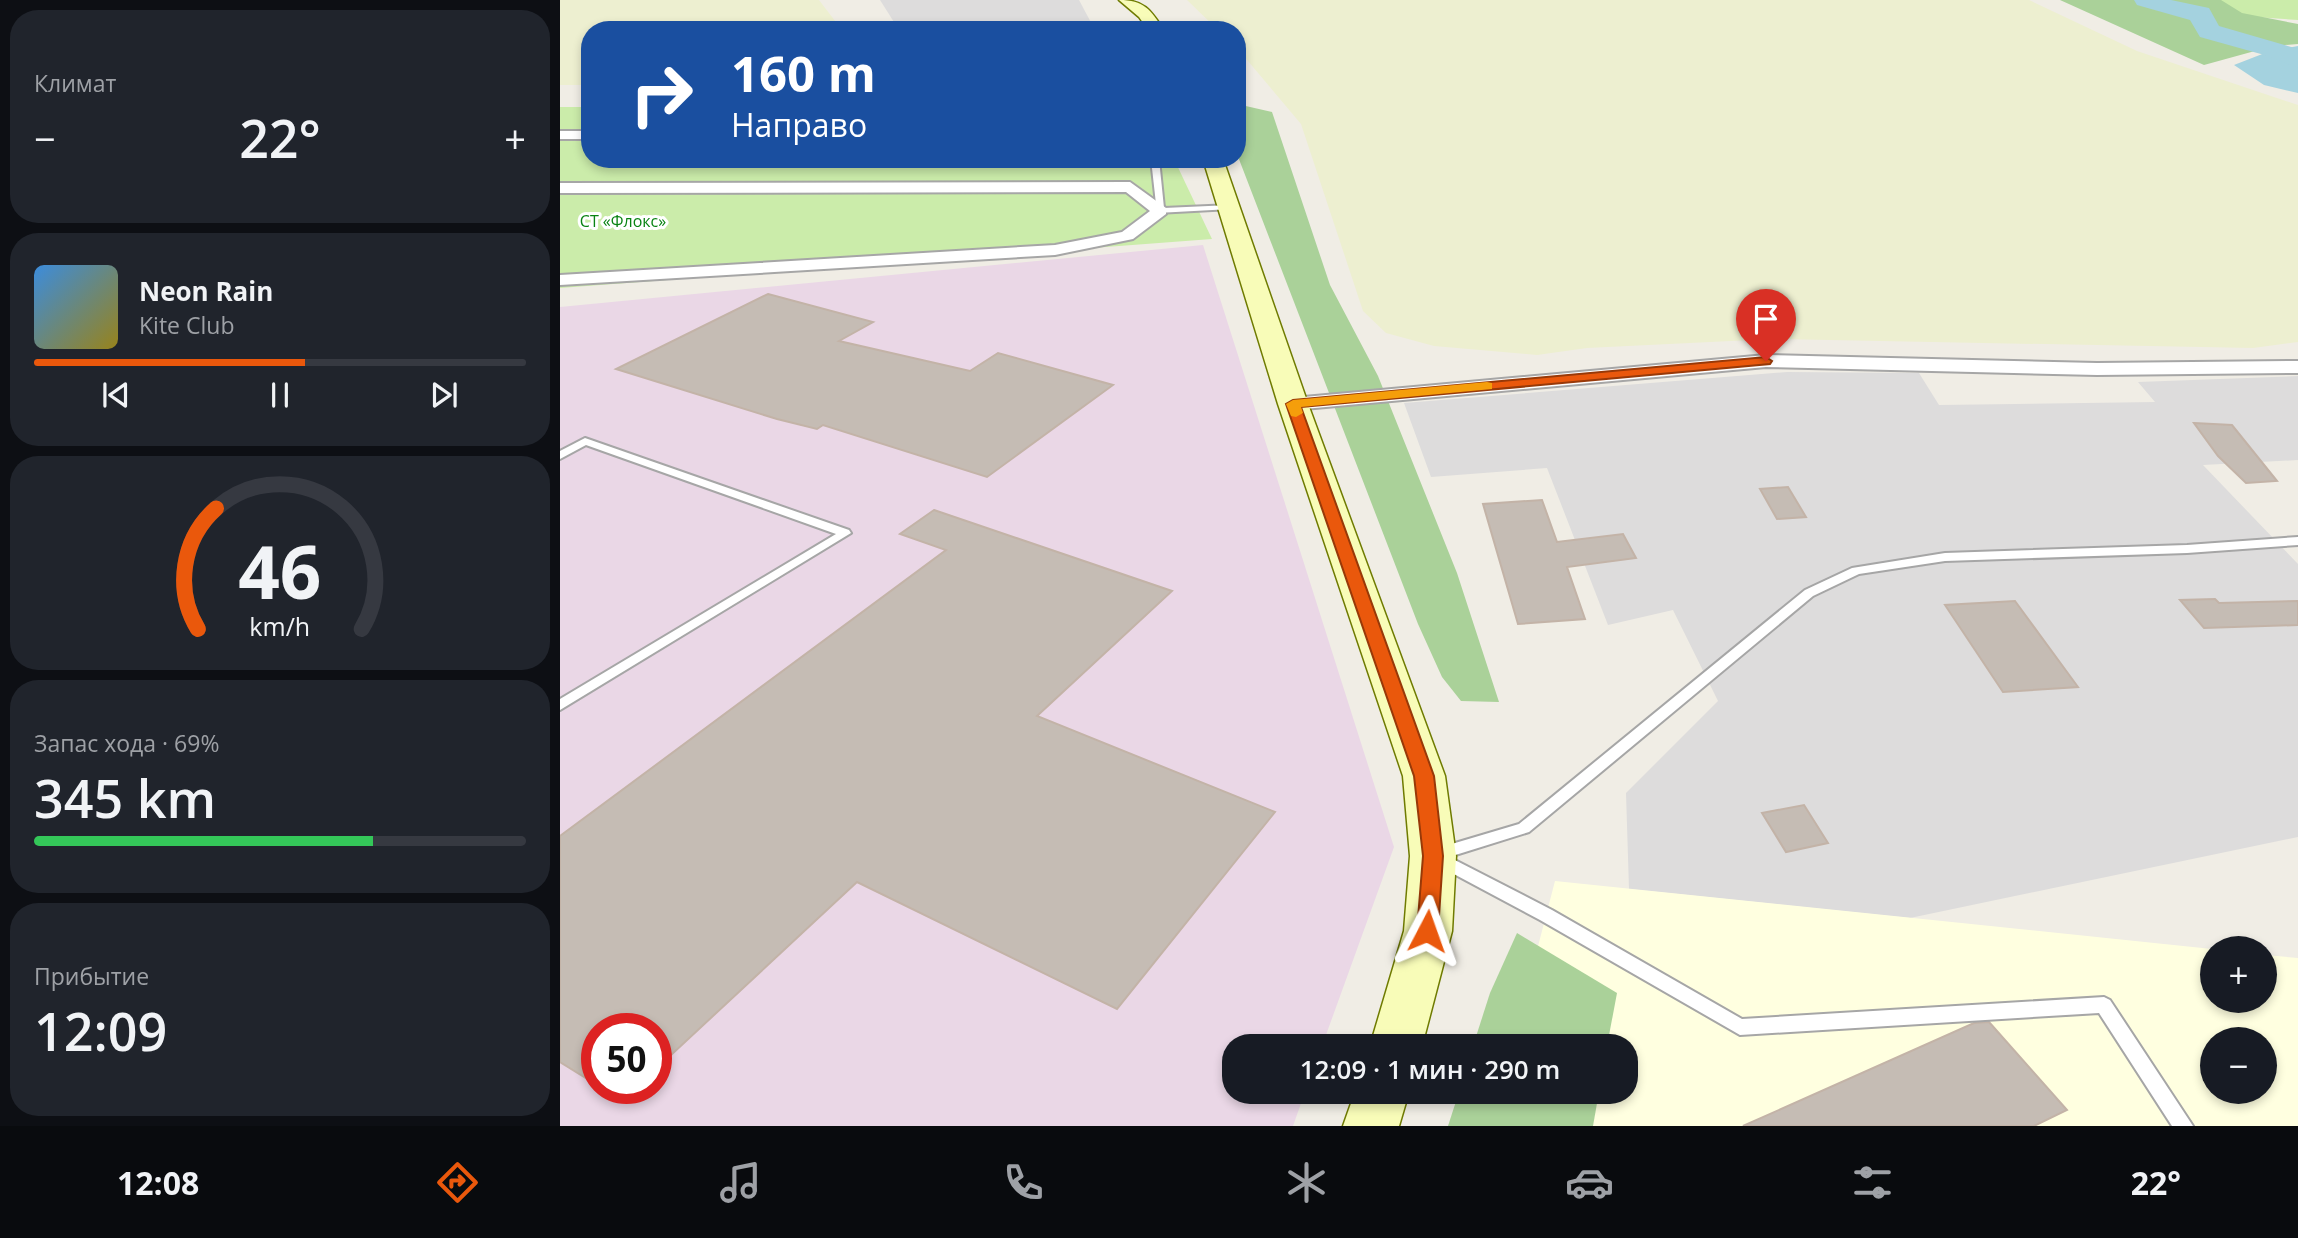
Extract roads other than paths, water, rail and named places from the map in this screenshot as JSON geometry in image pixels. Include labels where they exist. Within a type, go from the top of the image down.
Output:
[{"type":"main road","points":[[1126,0],[1150,21]]},
{"type":"main road","points":[[1216,168],[1293,404],[1424,776],[1433,856],[1427,931],[1399,1034]]},
{"type":"main road","points":[[1371,1126],[1378,1104]]},
{"type":"street","points":[[560,135],[581,135]]},
{"type":"street","points":[[560,188],[1130,187],[1160,211],[1127,236],[1055,250],[560,280]]},
{"type":"street","points":[[1293,404],[1766,361],[2097,369],[2298,367]]},
{"type":"lane","points":[[1156,168],[1160,211],[1231,207]]},
{"type":"lane","points":[[560,456],[585,441],[845,533],[560,705]]},
{"type":"lane","points":[[1433,856],[1524,828],[1809,593],[1856,571],[1945,557],[2187,549],[2298,541]]},
{"type":"lane","points":[[1433,856],[1546,915],[1740,1027],[2104,1005],[2183,1126]]},
{"type":"water","points":[[2298,46],[2298,93],[2264,85],[2234,65],[2270,51]]},
{"type":"waterway","points":[[2146,0],[2180,11],[2200,13],[2209,31],[2278,50],[2298,60]]},
{"type":"park label","name":"СТ «Флокс»","points":[[623,221]]}]
